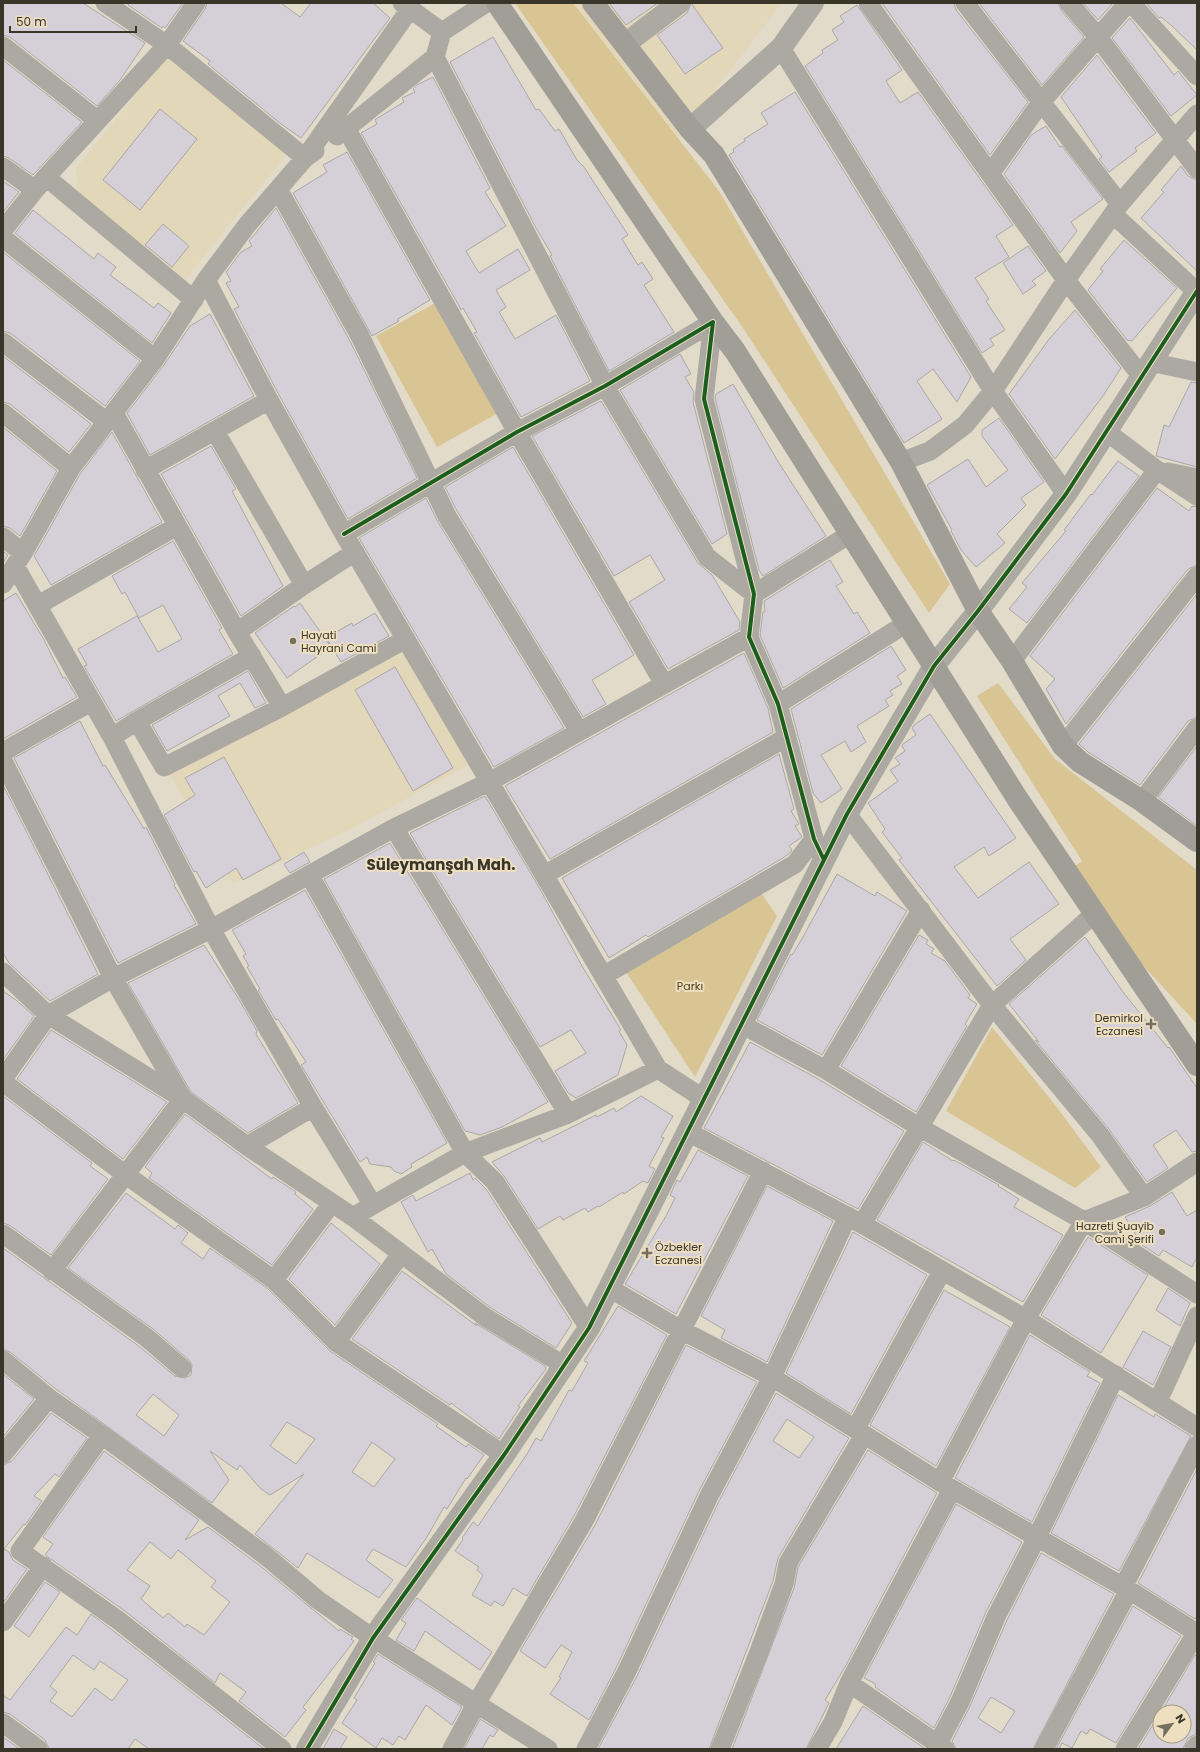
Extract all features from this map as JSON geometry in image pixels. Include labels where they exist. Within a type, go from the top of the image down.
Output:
[{"type":"main road","points":[[498,3],[713,322],[735,351],[934,666],[1094,914],[1197,1065]]},
{"type":"main road","points":[[593,3],[690,129],[714,155],[901,462],[978,611],[1012,661],[1063,746],[1080,762],[1142,801],[1197,841]]},
{"type":"street","points":[[105,3],[167,45],[305,158]]},
{"type":"street","points":[[3,230],[40,184],[167,45],[196,3]]},
{"type":"street","points":[[305,158],[347,130],[435,57],[442,32],[486,3]]},
{"type":"street","points":[[625,44],[679,3]]},
{"type":"street","points":[[690,129],[781,48],[813,3]]},
{"type":"street","points":[[868,3],[1066,280],[1146,370],[1197,372]]},
{"type":"street","points":[[307,1749],[373,1638],[504,1456],[589,1328],[847,814],[934,666],[978,611],[1066,494],[1197,292],[1117,210],[1042,101],[965,3]]},
{"type":"street","points":[[1069,3],[1098,37],[1197,170]]},
{"type":"street","points":[[990,174],[1042,101],[1128,3]]},
{"type":"street","points":[[1131,3],[1197,76]]},
{"type":"street","points":[[3,584],[19,560],[71,468],[155,359],[206,280],[247,225],[305,158],[406,6],[442,32]]},
{"type":"street","points":[[3,46],[97,120]]},
{"type":"street","points":[[781,48],[993,391],[1066,494]]},
{"type":"street","points":[[435,57],[605,386],[707,557],[754,594]]},
{"type":"street","points":[[901,462],[930,451],[966,425],[993,391],[1066,280],[1117,210],[1197,114]]},
{"type":"street","points":[[347,130],[517,432],[664,684]]},
{"type":"street","points":[[3,166],[40,184],[194,300]]},
{"type":"street","points":[[278,189],[360,336],[447,516],[579,731]]},
{"type":"street","points":[[3,238],[155,359]]},
{"type":"street","points":[[206,280],[269,400],[344,534],[602,976],[658,1069],[704,1099]]},
{"type":"street","points":[[344,534],[432,484],[517,432],[605,386],[713,322]]},
{"type":"street","points":[[713,322],[704,399],[754,594],[749,637],[778,704],[814,839],[824,860]]},
{"type":"street","points":[[3,342],[110,417],[145,470],[237,632],[282,707]]},
{"type":"street","points":[[145,470],[269,400]]},
{"type":"street","points":[[3,413],[71,468]]},
{"type":"street","points":[[215,430],[304,585]]},
{"type":"street","points":[[1107,432],[1157,470],[1197,496]]},
{"type":"street","points":[[1157,470],[1197,478]]},
{"type":"street","points":[[1012,661],[1157,470]]},
{"type":"street","points":[[38,605],[177,526]]},
{"type":"street","points":[[754,594],[850,534]]},
{"type":"street","points":[[3,537],[19,560],[38,605],[91,702],[112,737],[211,929],[313,1107],[373,1205]]},
{"type":"street","points":[[237,632],[304,585],[355,552]]},
{"type":"street","points":[[1063,746],[1197,576]]},
{"type":"street","points":[[778,704],[907,623]]},
{"type":"street","points":[[3,1079],[48,1015],[112,978],[211,929],[310,876],[394,828],[489,782],[749,637]]},
{"type":"street","points":[[137,721],[164,766],[282,707],[406,639]]},
{"type":"street","points":[[112,737],[137,721],[252,656]]},
{"type":"street","points":[[3,752],[91,702]]},
{"type":"street","points":[[1142,801],[1197,728]]},
{"type":"street","points":[[544,875],[787,737]]},
{"type":"street","points":[[3,761],[112,978],[183,1099]]},
{"type":"street","points":[[847,814],[992,1005],[1100,1135],[1144,1197]]},
{"type":"street","points":[[394,828],[568,1114]]},
{"type":"street","points":[[602,976],[795,864],[814,839]]},
{"type":"street","points":[[310,876],[465,1153],[495,1182],[589,1328]]},
{"type":"street","points":[[826,1070],[921,910]]},
{"type":"street","points":[[586,1749],[627,1671],[710,1496],[855,1220],[919,1127],[992,1005],[1094,914]]},
{"type":"street","points":[[3,972],[48,1015],[183,1099],[247,1146],[353,1218],[485,1317],[565,1366]]},
{"type":"street","points":[[741,1024],[826,1070],[919,1127],[1084,1222],[1197,1294]]},
{"type":"street","points":[[353,1218],[373,1205],[465,1153],[568,1114],[658,1069]]},
{"type":"street","points":[[3,1082],[126,1175],[274,1280],[336,1342],[504,1456]]},
{"type":"street","points":[[52,1271],[183,1099]]},
{"type":"street","points":[[247,1146],[313,1107]]},
{"type":"street","points":[[688,1132],[855,1220],[1026,1319],[1158,1401],[1195,1420]]},
{"type":"street","points":[[816,1749],[833,1722],[849,1683],[1026,1319],[1084,1222],[1144,1197],[1197,1162]]},
{"type":"street","points":[[452,1749],[476,1704],[584,1521],[763,1171]]},
{"type":"street","points":[[274,1280],[332,1203]]},
{"type":"street","points":[[3,1234],[146,1338],[182,1368]]},
{"type":"street","points":[[336,1342],[401,1254]]},
{"type":"street","points":[[720,1749],[757,1657],[784,1584],[788,1563],[860,1431],[942,1271]]},
{"type":"street","points":[[609,1288],[681,1330],[772,1377],[946,1485],[1126,1588],[1197,1633],[1125,1749]]},
{"type":"street","points":[[1158,1401],[1197,1316]]},
{"type":"street","points":[[3,1360],[49,1398],[102,1435],[266,1556],[318,1600],[373,1638],[548,1749]]},
{"type":"street","points":[[849,1683],[939,1747],[996,1617],[1116,1375]]},
{"type":"street","points":[[3,1454],[49,1398]]},
{"type":"street","points":[[102,1435],[20,1551],[43,1566],[83,1597],[118,1620],[282,1749]]},
{"type":"street","points":[[1044,1749],[1197,1444]]},
{"type":"street","points":[[3,1622],[43,1566]]},
{"type":"street","points":[[3,1723],[38,1749]]},
{"type":"street","points":[[1194,1749],[1197,1745]]},
{"type":"shaded area","points":[[552,3],[782,3],[669,150]]},
{"type":"shaded area","points":[[168,56],[287,154],[180,286],[78,202],[76,168]]},
{"type":"shaded area","points":[[407,648],[470,764],[351,829],[233,884],[168,771]]},
{"type":"green space","points":[[515,3],[573,3],[719,191],[950,584],[929,613],[743,328]]},
{"type":"green space","points":[[439,301],[500,412],[437,447],[376,336]]},
{"type":"green space","points":[[998,683],[1055,759],[1197,870],[1197,1024],[1115,935],[1071,869],[1082,861],[977,696]]},
{"type":"green space","name":"Parkı","points":[[760,891],[777,916],[695,1077],[626,972]]},
{"type":"green space","points":[[992,1027],[1056,1106],[1101,1167],[1075,1188],[946,1111]]},
{"type":"building","points":[[3,3],[83,3],[145,43],[120,80],[97,106],[10,37],[3,35]]},
{"type":"building","points":[[129,3],[183,3],[165,28],[163,26],[162,28],[128,5]]},
{"type":"building","points":[[207,3],[281,3],[300,17],[311,3],[373,3],[390,18],[301,138],[281,124],[208,64],[210,61],[183,41],[205,9]]},
{"type":"building","points":[[609,3],[658,3],[626,25]]},
{"type":"building","points":[[691,3],[723,48],[685,74],[657,35],[687,13]]},
{"type":"building","points":[[882,3],[954,3],[956,10],[1028,102],[990,155]]},
{"type":"building","points":[[979,3],[1058,3],[1061,10],[1084,37],[1042,85]]},
{"type":"building","points":[[1083,3],[1113,3],[1098,20]]},
{"type":"building","points":[[1146,3],[1197,3],[1197,50],[1171,25],[1161,17],[1159,18]]},
{"type":"building","points":[[857,5],[902,70],[886,81],[900,103],[918,92],[1013,225],[996,236],[1009,257],[975,278],[989,299],[986,301],[1005,330],[990,339],[994,345],[982,353],[805,66],[823,53],[822,50],[838,40],[832,30],[844,22],[840,16]]},
{"type":"building","points":[[1130,18],[1174,75],[1178,71],[1197,95],[1171,116],[1112,38]]},
{"type":"building","points":[[493,37],[536,110],[539,109],[555,131],[559,129],[577,160],[584,167],[628,235],[622,239],[638,265],[642,262],[653,279],[644,285],[674,332],[609,371],[550,256],[552,255],[536,228],[450,62]]},
{"type":"building","points":[[1097,55],[1156,133],[1135,148],[1137,151],[1109,172],[1099,159],[1102,157],[1061,97]]},
{"type":"building","points":[[3,60],[82,122],[33,175],[9,158],[3,156]]},
{"type":"building","points":[[433,77],[490,188],[485,192],[506,226],[466,251],[479,273],[518,249],[530,270],[496,290],[506,307],[499,312],[515,339],[556,315],[590,381],[521,417],[474,333],[477,332],[463,308],[461,310],[361,133],[377,124],[376,119],[404,102],[402,98],[415,92],[413,89],[417,85]]},
{"type":"building","points":[[795,92],[971,377],[957,402],[933,369],[917,381],[942,419],[904,443],[729,155],[734,152],[733,149],[745,141],[744,139],[768,124],[761,113]]},
{"type":"building","points":[[160,109],[197,139],[140,210],[103,180]]},
{"type":"building","points":[[1046,126],[1060,147],[1062,146],[1103,199],[1071,222],[1077,231],[1060,253],[1004,174],[1031,135]]},
{"type":"building","points":[[347,152],[430,300],[398,319],[399,321],[372,336],[293,193],[327,172],[323,165]]},
{"type":"building","points":[[1181,166],[1188,176],[1197,180],[1197,271],[1141,218],[1164,192],[1161,190]]},
{"type":"building","points":[[3,181],[19,192],[3,212]]},
{"type":"building","points":[[276,208],[350,341],[417,478],[348,519],[279,395],[234,309],[239,307],[226,283],[231,281],[226,272],[241,252],[252,246],[249,241]]},
{"type":"building","points":[[33,210],[94,259],[98,253],[116,267],[110,275],[154,308],[158,303],[171,313],[152,343],[15,233]]},
{"type":"building","points":[[163,224],[189,246],[172,267],[145,245]]},
{"type":"building","points":[[1124,240],[1177,288],[1132,341],[1127,340],[1088,290],[1103,271],[1100,269]]},
{"type":"building","points":[[1028,246],[1046,271],[1032,281],[1036,285],[1023,294],[1003,263]]},
{"type":"building","points":[[3,252],[140,361],[105,406],[10,333],[3,331]]},
{"type":"building","points":[[1075,310],[1121,368],[1103,396],[1055,459],[1009,394],[1050,338]]},
{"type":"building","points":[[210,314],[254,396],[150,455],[127,413],[164,365],[190,326]]},
{"type":"building","points":[[680,354],[691,374],[685,377],[694,392],[693,402],[727,534],[712,544],[620,390]]},
{"type":"building","points":[[3,356],[91,424],[69,452],[10,404],[3,402]]},
{"type":"building","points":[[1191,382],[1197,383],[1197,467],[1156,456],[1164,425],[1169,427]]},
{"type":"building","points":[[733,384],[777,460],[826,536],[763,576],[759,570],[715,398],[716,394]]},
{"type":"building","points":[[601,401],[698,563],[712,575],[740,622],[739,630],[668,669],[629,602],[665,580],[650,555],[614,576],[532,436]]},
{"type":"building","points":[[999,418],[1044,482],[1021,498],[1026,505],[997,534],[1005,543],[976,567],[961,550],[951,531],[952,530],[927,485],[968,459],[986,487],[1008,470],[982,436],[982,430]]},
{"type":"building","points":[[3,427],[57,471],[20,536],[10,528],[3,526]]},
{"type":"building","points":[[112,432],[162,522],[51,585],[34,556],[80,474]]},
{"type":"building","points":[[211,446],[236,489],[232,491],[283,586],[241,616],[161,474]]},
{"type":"building","points":[[513,447],[634,655],[592,680],[606,704],[583,717],[457,511],[445,487]]},
{"type":"building","points":[[1118,461],[1139,476],[1027,623],[1009,609],[1027,587],[1022,583],[1066,531],[1064,530]]},
{"type":"building","points":[[1157,488],[1189,511],[1192,506],[1197,507],[1197,565],[1188,569],[1066,724],[1046,689],[1055,679],[1030,656]]},
{"type":"building","points":[[426,498],[438,522],[564,728],[494,767],[359,538]]},
{"type":"building","points":[[173,541],[222,628],[219,630],[233,654],[116,721],[84,666],[87,665],[78,649],[137,616],[158,652],[182,639],[163,605],[139,618],[125,592],[122,594],[112,576]]},
{"type":"building","points":[[3,551],[8,555],[3,563]]},
{"type":"building","points":[[830,560],[843,582],[836,586],[854,614],[857,612],[870,633],[783,688],[760,635],[763,612],[765,611],[764,601]]},
{"type":"building","points":[[16,593],[43,638],[63,678],[65,677],[77,697],[3,739],[3,601]]},
{"type":"building","points":[[1197,594],[1197,717],[1188,721],[1140,785],[1088,752],[1079,744]]},
{"type":"building","name":"Hayati Hayrani Cami","points":[[300,603],[331,647],[287,678],[255,633]]},
{"type":"building","points":[[375,613],[389,636],[341,662],[326,638],[352,623],[353,626]]},
{"type":"building","points":[[891,646],[906,670],[897,676],[902,684],[890,691],[893,695],[885,700],[889,706],[857,726],[866,742],[851,752],[845,741],[821,755],[842,789],[821,803],[813,793],[791,709]]},
{"type":"building","points":[[744,653],[768,708],[773,732],[550,859],[505,786]]},
{"type":"building","points":[[395,667],[453,768],[413,791],[355,690]]},
{"type":"building","points":[[248,671],[266,703],[255,708],[240,683],[218,696],[230,716],[167,751],[152,725]]},
{"type":"building","points":[[930,714],[1016,838],[989,856],[984,847],[954,867],[978,898],[1029,862],[1059,904],[1010,939],[1026,960],[997,986],[899,860],[902,858],[882,832],[885,829],[868,803],[898,781],[890,770],[900,764],[895,758],[905,751],[902,746],[903,744],[916,735],[912,728],[914,725]]},
{"type":"building","points":[[80,721],[103,766],[105,765],[144,829],[146,827],[175,884],[174,885],[196,924],[118,963],[14,758]]},
{"type":"building","points":[[1197,746],[1197,826],[1158,797]]},
{"type":"building","points":[[779,754],[794,809],[791,811],[799,824],[795,826],[802,837],[789,846],[792,850],[791,852],[648,937],[646,935],[609,958],[562,878]]},
{"type":"building","points":[[224,757],[281,859],[243,880],[236,868],[206,888],[196,871],[194,872],[164,815],[195,795],[185,778]]},
{"type":"building","points":[[3,785],[98,974],[50,1001],[9,963],[3,953]]},
{"type":"building","points":[[485,796],[540,889],[582,966],[621,1030],[619,1031],[627,1045],[618,1075],[576,1098],[568,1093],[555,1071],[586,1053],[571,1030],[540,1047],[410,833]]},
{"type":"building","points":[[390,843],[548,1102],[502,1127],[480,1135],[465,1131],[324,879]]},
{"type":"building","points":[[304,852],[310,862],[290,873],[284,864]]},
{"type":"building","points":[[837,874],[875,896],[877,892],[907,911],[822,1055],[757,1020],[791,954],[792,955],[803,937]]},
{"type":"building","points":[[305,890],[447,1143],[411,1164],[412,1167],[401,1174],[394,1171],[391,1167],[370,1164],[367,1157],[360,1162],[301,1065],[306,1062],[278,1019],[276,1020],[258,990],[260,989],[247,967],[249,966],[243,956],[246,954],[232,930]]},
{"type":"building","points":[[919,935],[928,940],[926,944],[934,949],[931,953],[945,961],[970,995],[968,998],[977,1004],[965,1024],[967,1026],[916,1112],[841,1066]]},
{"type":"building","points":[[1085,937],[1123,992],[1168,1048],[1169,1047],[1197,1088],[1197,1151],[1192,1152],[1176,1130],[1153,1145],[1168,1168],[1147,1182],[1108,1128],[1035,1040],[1039,1042],[1009,1004]]},
{"type":"building","points":[[204,945],[240,1001],[257,1031],[256,1034],[298,1103],[248,1133],[191,1092],[128,983]]},
{"type":"building","points":[[3,991],[34,1016],[3,1060]]},
{"type":"building","points":[[51,1030],[167,1102],[123,1159],[17,1079]]},
{"type":"building","points":[[750,1042],[820,1080],[904,1131],[858,1209],[704,1128]]},
{"type":"building","points":[[3,1096],[92,1163],[90,1166],[108,1179],[51,1255],[9,1225],[3,1223]]},
{"type":"building","points":[[641,1096],[673,1116],[661,1137],[664,1138],[649,1166],[655,1169],[648,1183],[643,1181],[624,1194],[623,1192],[599,1207],[598,1206],[588,1212],[585,1208],[563,1220],[560,1216],[538,1229],[504,1176],[492,1162],[540,1138],[542,1142],[596,1115],[597,1117],[614,1108],[616,1112]]},
{"type":"building","points":[[185,1114],[272,1179],[273,1177],[296,1192],[295,1194],[313,1209],[272,1265],[149,1178],[152,1173],[145,1167]]},
{"type":"building","points":[[923,1142],[953,1161],[954,1160],[999,1185],[998,1186],[1019,1199],[1014,1207],[1063,1235],[1023,1302],[877,1220]]},
{"type":"building","points":[[698,1150],[748,1176],[676,1314],[625,1284],[666,1216],[675,1198],[670,1195],[677,1180],[680,1182]]},
{"type":"building","points":[[470,1173],[473,1180],[475,1178],[486,1189],[572,1323],[556,1348],[491,1308],[446,1274],[432,1249],[428,1252],[401,1202],[413,1195],[416,1201]]},
{"type":"building","points":[[767,1186],[833,1221],[767,1362],[721,1338],[725,1330],[701,1316]]},
{"type":"building","name":"Hazreti Şuayib Cami Şerifi","points":[[1172,1192],[1187,1216],[1197,1210],[1197,1257],[1192,1267],[1163,1250],[1159,1256],[1142,1245],[1125,1217],[1150,1206]]},
{"type":"building","points":[[126,1193],[175,1229],[178,1225],[188,1233],[181,1243],[203,1259],[210,1248],[267,1288],[330,1351],[438,1424],[436,1426],[466,1447],[468,1444],[484,1455],[467,1479],[466,1478],[447,1509],[444,1507],[427,1537],[406,1567],[373,1549],[366,1560],[393,1580],[379,1598],[307,1553],[298,1568],[255,1534],[304,1474],[270,1495],[260,1488],[240,1465],[237,1470],[210,1451],[229,1480],[212,1503],[56,1389],[10,1352],[3,1349],[3,1248],[140,1347],[175,1376],[185,1378],[191,1375],[192,1365],[189,1360],[153,1329],[68,1268]],"holes":[[[153,1394],[179,1415],[164,1436],[136,1415]],[[287,1422],[315,1439],[296,1464],[270,1446]],[[372,1442],[395,1459],[374,1487],[352,1472]]]},
{"type":"building","points":[[331,1223],[380,1264],[335,1325],[289,1279]]},
{"type":"building","points":[[853,1232],[927,1275],[851,1414],[786,1373]]},
{"type":"building","points":[[1088,1237],[1148,1275],[1101,1353],[1041,1315]]},
{"type":"building","points":[[402,1271],[477,1326],[475,1323],[545,1366],[546,1369],[518,1406],[520,1407],[499,1439],[451,1403],[450,1405],[352,1339]]},
{"type":"building","points":[[1168,1288],[1190,1303],[1180,1326],[1156,1310]]},
{"type":"building","points":[[944,1290],[1010,1327],[936,1466],[870,1425]]},
{"type":"building","points":[[618,1306],[667,1335],[574,1516],[527,1596],[513,1588],[503,1606],[494,1601],[491,1606],[472,1595],[483,1575],[477,1570],[479,1567],[455,1551],[473,1522],[478,1526],[527,1454],[536,1438],[541,1441],[569,1390],[572,1391],[588,1363],[584,1361]]},
{"type":"building","points":[[1143,1331],[1171,1347],[1153,1385],[1123,1367]]},
{"type":"building","points":[[1030,1335],[1090,1372],[1087,1376],[1100,1383],[1032,1522],[955,1478]]},
{"type":"building","points":[[686,1345],[757,1382],[699,1491],[617,1666],[589,1720],[550,1694],[561,1678],[559,1677],[572,1652],[561,1645],[545,1668],[520,1651],[594,1527]]},
{"type":"building","points":[[3,1374],[34,1399],[3,1437]]},
{"type":"building","points":[[776,1393],[849,1438],[778,1558],[773,1581],[709,1749],[598,1749],[637,1676],[719,1501]],"holes":[[[787,1419],[814,1437],[799,1458],[773,1441]]]},
{"type":"building","points":[[1118,1395],[1154,1417],[1155,1414],[1191,1436],[1119,1571],[1051,1533]]},
{"type":"building","points":[[51,1413],[87,1438],[59,1477],[55,1474],[34,1496],[42,1501],[25,1525],[24,1524],[4,1549],[9,1552],[13,1560],[27,1569],[3,1603],[3,1465],[12,1461]]},
{"type":"building","points":[[868,1450],[937,1493],[845,1667],[825,1700],[829,1703],[806,1749],[732,1749],[794,1588],[798,1567]]},
{"type":"building","points":[[104,1451],[199,1520],[185,1540],[208,1527],[259,1565],[339,1631],[340,1629],[353,1637],[351,1639],[354,1641],[303,1707],[306,1710],[285,1737],[239,1701],[246,1692],[220,1673],[215,1683],[125,1611],[45,1555],[53,1544],[43,1537]],"holes":[[[150,1542],[171,1559],[178,1550],[216,1581],[211,1587],[230,1602],[204,1635],[187,1624],[185,1627],[168,1613],[163,1618],[141,1599],[150,1586],[127,1570]]]},
{"type":"building","points":[[1197,1469],[1197,1616],[1195,1619],[1138,1583]]},
{"type":"building","points":[[956,1504],[1022,1542],[986,1612],[950,1697],[934,1728],[875,1687],[876,1686],[874,1683],[864,1678]]},
{"type":"building","points":[[1041,1553],[1114,1594],[1033,1749],[956,1749],[952,1741],[970,1706],[1006,1622]],"holes":[[[991,1697],[1015,1711],[1001,1733],[978,1718]]]},
{"type":"building","points":[[45,1582],[60,1592],[29,1637],[14,1626]]},
{"type":"building","points":[[417,1598],[492,1652],[480,1670],[425,1631],[414,1651],[396,1640],[406,1623],[401,1620]]},
{"type":"building","points":[[1133,1606],[1181,1636],[1116,1743],[1090,1729],[1087,1734],[1081,1731],[1072,1748],[1062,1743],[1059,1749],[1056,1749]]},
{"type":"building","points":[[91,1614],[264,1749],[149,1749],[135,1739],[128,1749],[49,1749],[45,1740],[10,1714],[3,1712],[3,1695],[10,1700],[66,1627],[77,1635]],"holes":[[[73,1655],[94,1670],[100,1661],[128,1680],[112,1701],[95,1688],[72,1717],[50,1701],[57,1692],[50,1686]]]},
{"type":"building","points":[[378,1654],[462,1707],[452,1725],[426,1705],[405,1740],[399,1736],[393,1745],[382,1738],[376,1748],[342,1723],[357,1700],[354,1698],[375,1663],[373,1662]]},
{"type":"building","points":[[1195,1655],[1197,1656],[1196,1734],[1192,1736],[1192,1704],[1166,1704]]},
{"type":"building","points":[[863,1706],[924,1748],[924,1749],[836,1749]]},
{"type":"building","points":[[480,1719],[498,1730],[493,1737],[490,1735],[482,1749],[464,1749]]},
{"type":"building","points":[[1152,1726],[1152,1744],[1185,1744],[1183,1749],[1138,1749]]},
{"type":"building","points":[[334,1729],[347,1737],[340,1749],[323,1749]]},
{"type":"building","points":[[3,1737],[20,1749],[3,1749]]},
{"type":"cycle path","points":[[307,1749],[373,1638],[504,1455],[589,1328],[847,814],[934,666],[978,611],[1066,494],[1197,291]]},
{"type":"cycle path","points":[[344,534],[517,432],[605,386],[713,322],[704,399],[754,594],[749,637],[778,704],[814,839],[824,860]]},
{"type":"place","name":"Hayati Hayrani Cami","points":[[293,641]]},
{"type":"place","name":"Demirkol Eczanesi","points":[[1151,1024]]},
{"type":"place","name":"Hazreti Şuayib Cami Şerifi","points":[[1162,1232]]},
{"type":"place","name":"Özbekler Eczanesi","points":[[647,1253]]},
{"type":"district","name":"Süleymanşah Mah.","points":[[441,865]]}]
